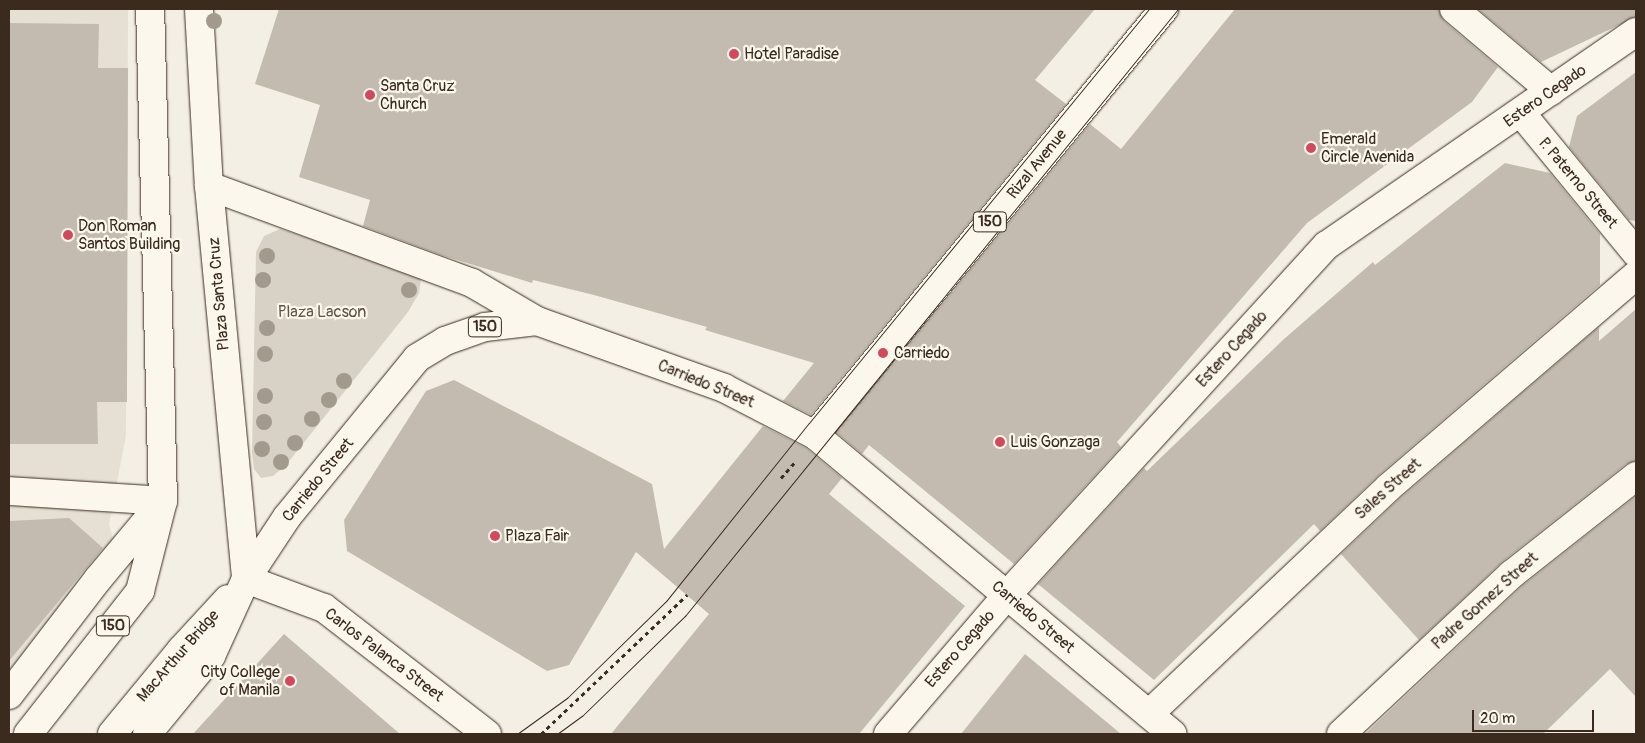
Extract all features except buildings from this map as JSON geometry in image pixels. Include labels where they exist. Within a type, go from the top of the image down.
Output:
[{"type":"street","name":"150","points":[[28,734],[140,591],[164,501],[150,9]]},
{"type":"street","name":"Plaza Santa Cruz","points":[[199,9],[209,186],[246,579]]},
{"type":"street","name":"Rizal Avenue","points":[[816,436],[1164,9]]},
{"type":"street","points":[[1454,9],[1551,91]]},
{"type":"street","name":"Estero Cegado","points":[[888,734],[1007,595],[1327,245],[1636,32]]},
{"type":"street","name":"P. Paterno Street","points":[[1521,113],[1636,253]]},
{"type":"street","points":[[209,186],[472,283],[537,321]]},
{"type":"street","name":"Sales Street","points":[[1149,714],[1388,488],[1636,275]]},
{"type":"street","name":"Carriedo Street","points":[[246,579],[288,517],[417,358],[445,341],[485,326],[537,321],[724,388],[816,436],[1173,734]]},
{"type":"street","name":"Padre Gomez Street","points":[[1341,734],[1512,574],[1636,476]]},
{"type":"street","points":[[9,490],[164,501]]},
{"type":"street","points":[[9,695],[98,579],[164,501]]},
{"type":"street","points":[[147,734],[211,656],[246,579]]},
{"type":"street","name":"MacArthur Bridge","points":[[112,734],[181,650],[246,579]]},
{"type":"street","name":"Carlos Palanca Street","points":[[246,579],[324,608],[487,734]]},
{"type":"path","points":[[541,734],[687,594]]},
{"type":"shaded area","name":"Don Roman Santos Building","points":[[9,9],[128,10],[126,435],[109,525],[115,546],[9,676]]},
{"type":"green space","name":"Plaza Lacson","points":[[280,229],[408,269],[421,279],[419,293],[408,312],[286,465],[273,476],[261,478],[254,469],[252,452],[256,252],[264,236]]},
{"type":"tram line","points":[[517,734],[567,698],[667,600],[809,423],[1149,9]]},
{"type":"tram line","points":[[557,734],[582,716],[685,616],[1178,9]]},
{"type":"place","name":"Hotel Paradise","points":[[734,54]]},
{"type":"place","name":"Santa Cruz Church","points":[[370,95]]},
{"type":"place","name":"Emerald Circle Avenida","points":[[1311,148]]},
{"type":"place","name":"Don Roman Santos Building","points":[[68,235]]},
{"type":"place","name":"Carriedo","points":[[883,353]]},
{"type":"place","name":"Luis Gonzaga","points":[[1000,442]]},
{"type":"place","name":"Plaza Fair","points":[[495,536]]},
{"type":"place","name":"City College of Manila","points":[[290,681]]}]
